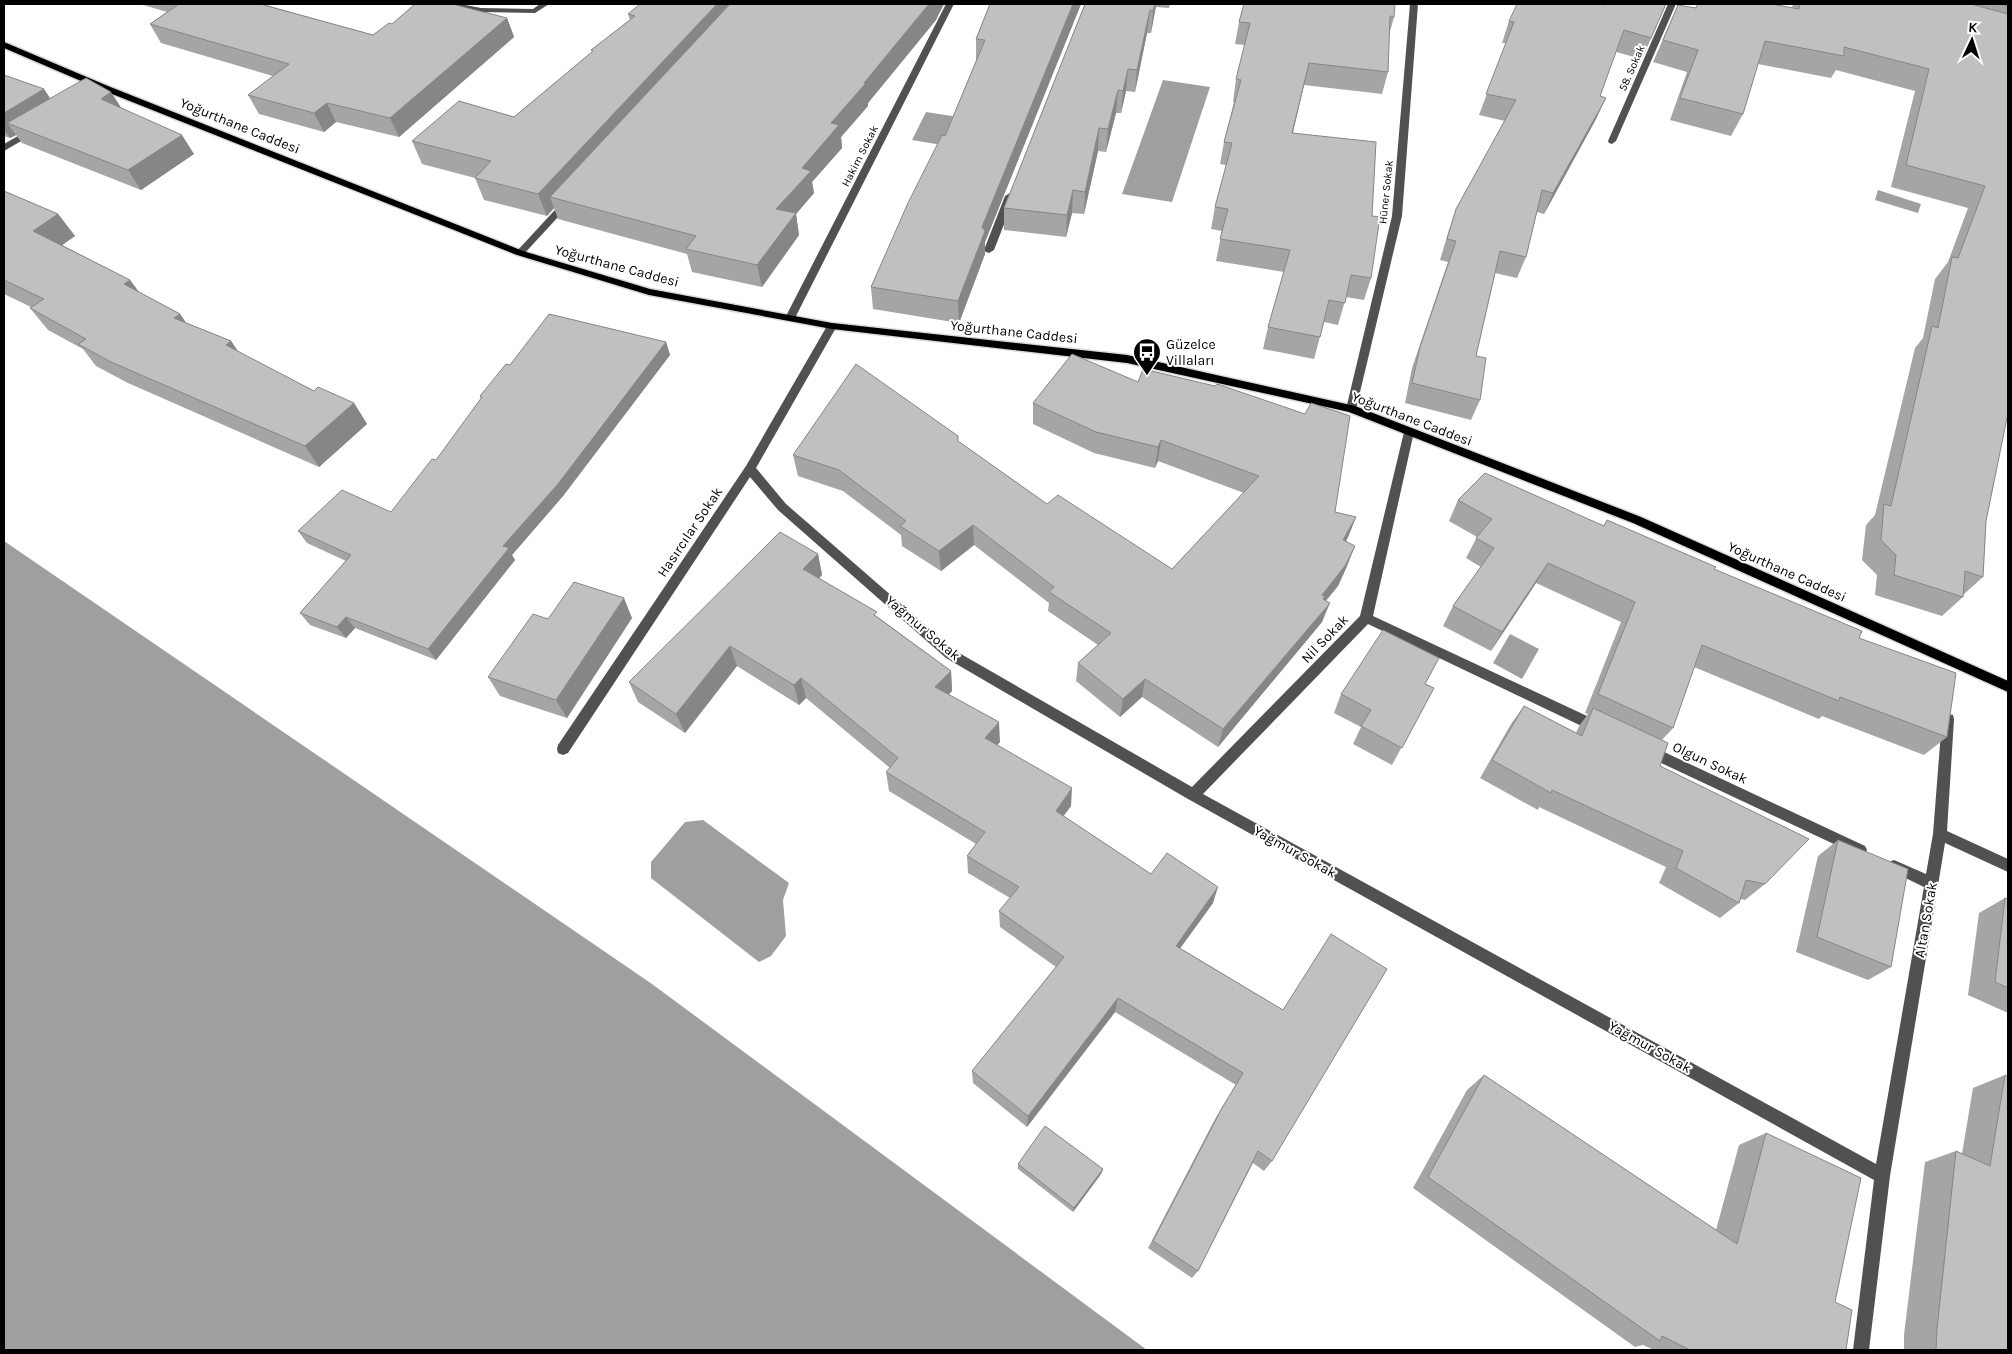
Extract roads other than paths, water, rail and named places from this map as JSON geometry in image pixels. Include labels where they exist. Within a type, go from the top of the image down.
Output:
[{"type":"main road","name":"Yoğurthane Caddesi","points":[[4,45],[101,90],[520,253],[649,292],[832,326],[1127,359],[1351,408],[1637,520],[2008,688]]},
{"type":"street","points":[[448,4],[481,10],[535,11],[545,4]]},
{"type":"street","name":"Hakim Sokak","points":[[790,318],[950,4]]},
{"type":"street","name":"Hüner Sokak","points":[[1351,408],[1397,216],[1414,4]]},
{"type":"street","name":"58. Sokak","points":[[1612,141],[1672,4]]},
{"type":"street","points":[[4,148],[38,128]]},
{"type":"street","points":[[989,250],[1014,186]]},
{"type":"street","points":[[520,253],[573,195]]},
{"type":"street","name":"Hasırcılar Sokak","points":[[563,749],[750,469],[832,326]]},
{"type":"street","name":"Nil Sokak","points":[[1193,795],[1366,618],[1409,432]]},
{"type":"street","name":"Yağmur Sokak","points":[[750,469],[782,507],[950,654],[1193,795],[1882,1176]]},
{"type":"street","points":[[1366,618],[1609,732]]},
{"type":"street","points":[[1951,678],[1952,661]]},
{"type":"street","name":"Altan Sokak","points":[[1861,1350],[1882,1176],[1940,834],[1949,706]]},
{"type":"street","name":"Olgun Sokak","points":[[1636,745],[1932,884]]},
{"type":"street","points":[[1940,834],[2008,866]]},
{"type":"place","name":"Güzelce Villaları","points":[[1147,376]]}]
